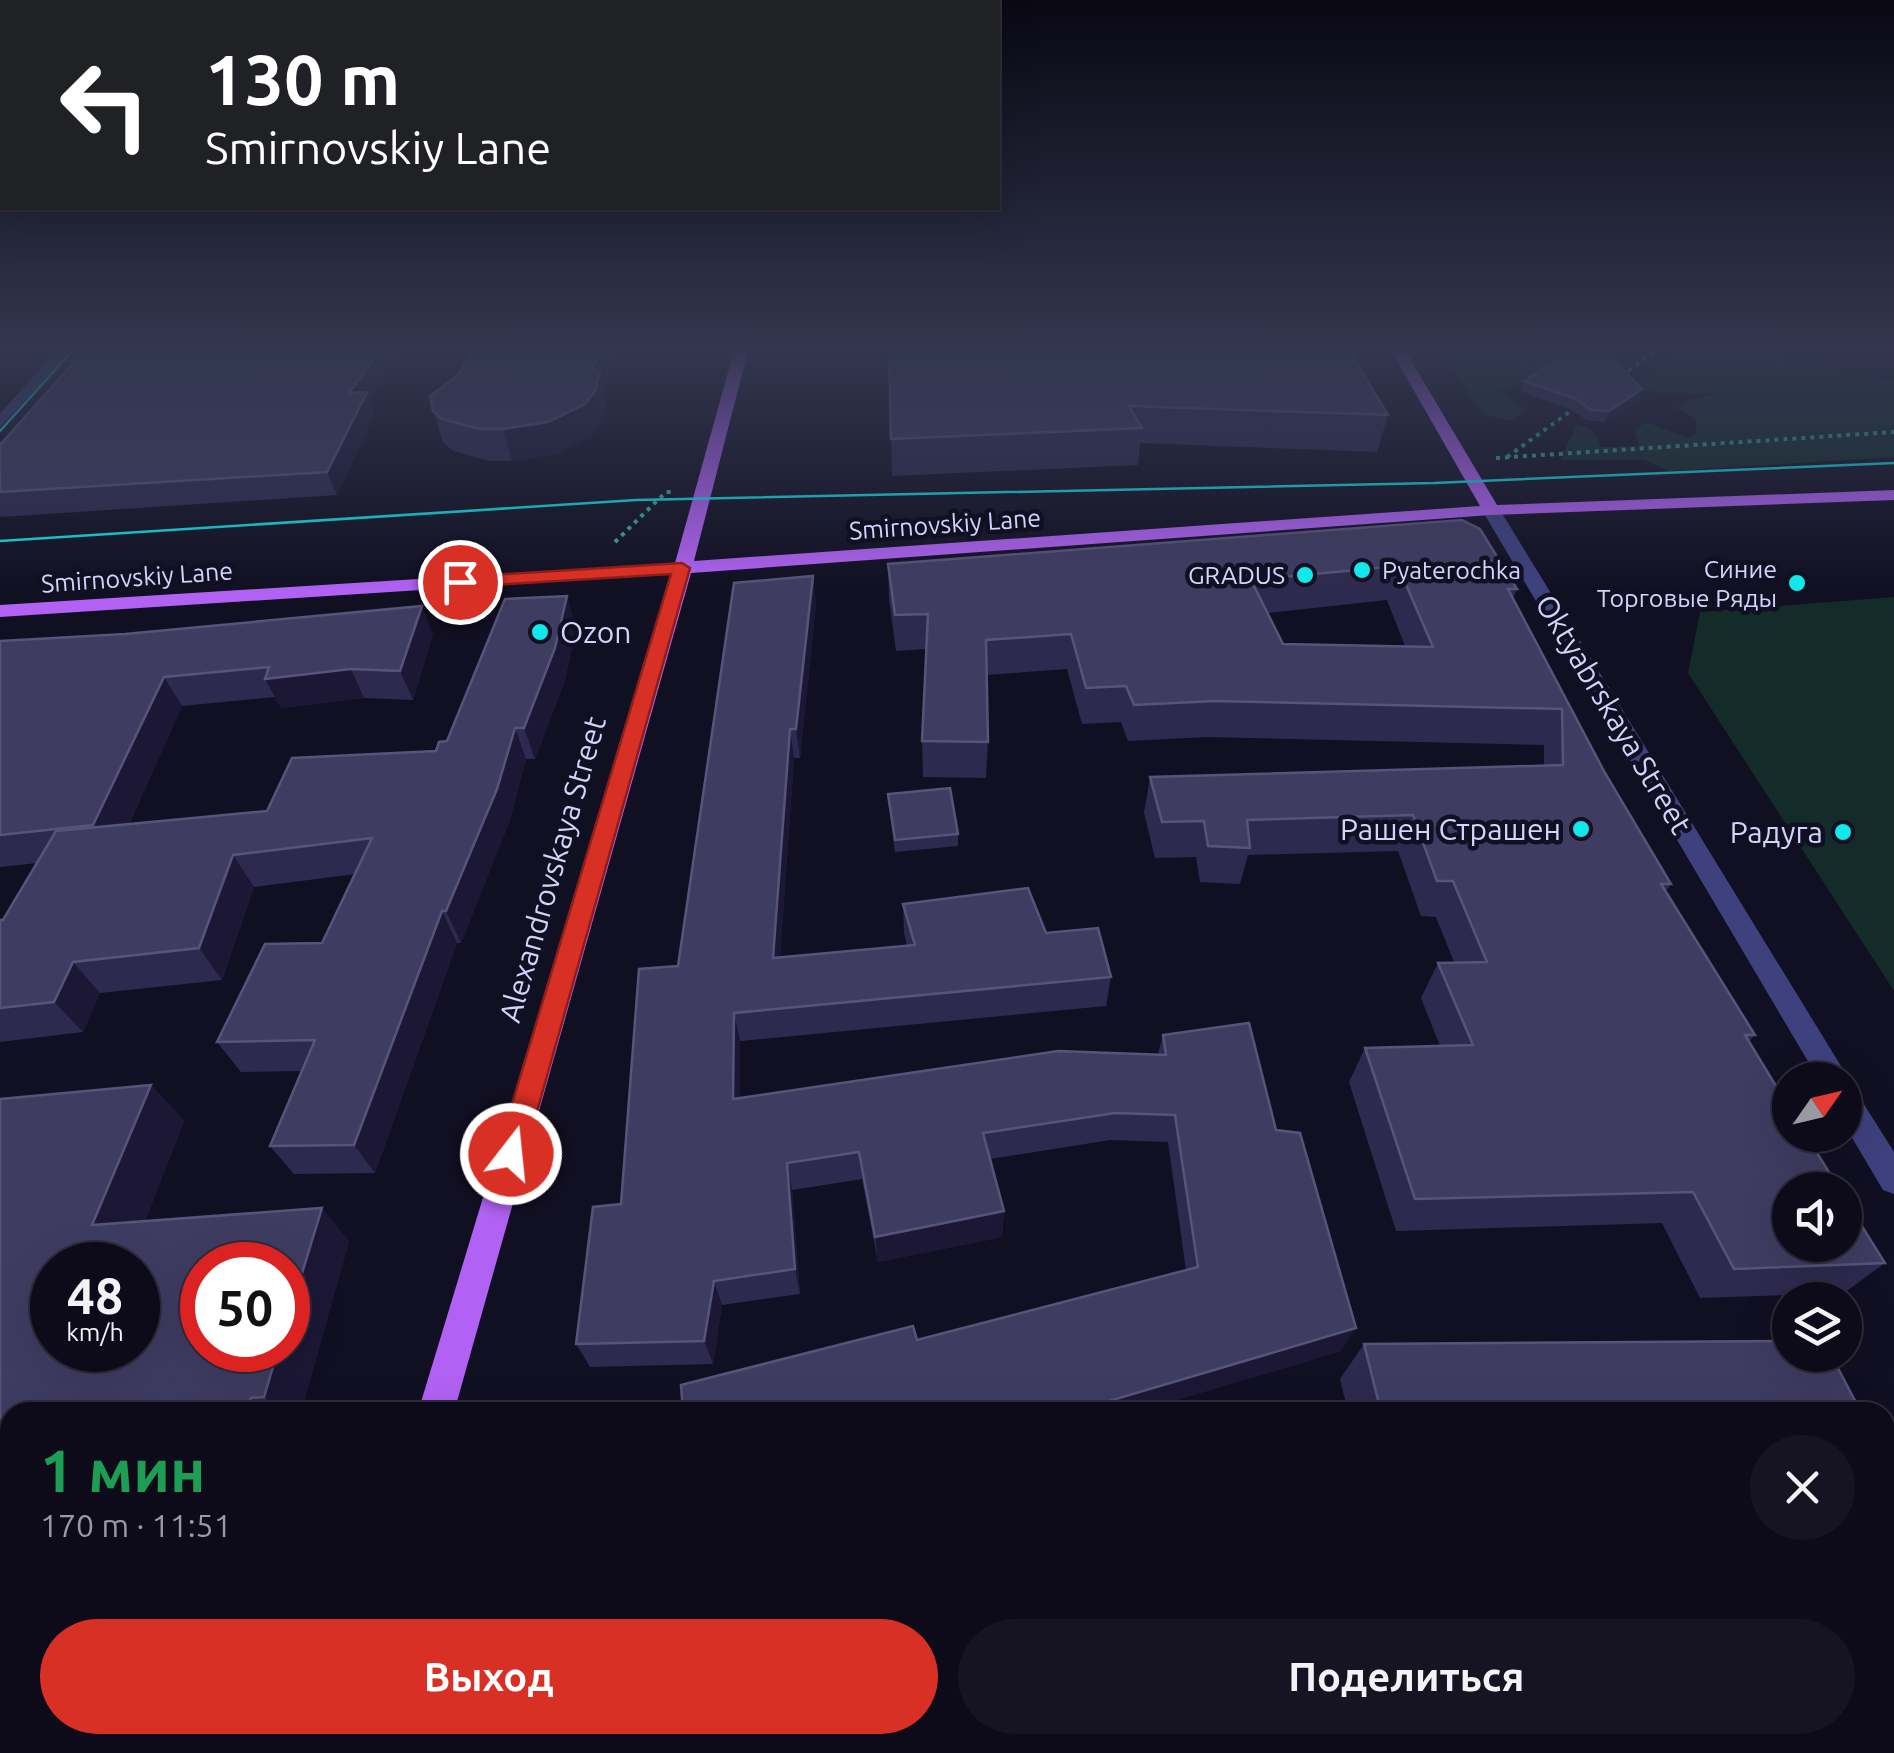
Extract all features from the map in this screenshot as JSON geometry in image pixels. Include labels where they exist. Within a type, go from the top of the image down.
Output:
[{"type":"main road","name":"Alexandrovskaya Street","points":[[439,1402],[720,429]]},
{"type":"main road","name":"Oktyabrskaya Street","points":[[1445,429],[1491,510]]},
{"type":"main road","name":"Smirnovskiy Lane","points":[[0,611],[682,568],[1491,510],[1894,495]]},
{"type":"street","name":"Oktyabrskaya Street","points":[[1491,510],[1823,1062]]},
{"type":"street","points":[[1862,1126],[1894,1180]]},
{"type":"path","points":[[1506,458],[1547,429]]},
{"type":"path","points":[[1464,460],[1894,432]]},
{"type":"green space","points":[[1575,429],[1592,430],[1602,447],[1639,446],[1637,429],[1663,429],[1688,438],[1696,429],[1894,429],[1894,457],[1669,471],[1644,460],[1560,460]]},
{"type":"green space","name":"Радуга","points":[[1894,597],[1894,991],[1688,673],[1700,612]]},
{"type":"building","points":[[14,429],[349,429],[327,472],[0,492],[0,445]]},
{"type":"building","points":[[891,429],[1124,429],[891,439]]},
{"type":"building","points":[[1462,520],[1480,529],[1517,589],[1508,589],[1605,773],[1671,884],[1661,884],[1755,1035],[1745,1035],[1772,1079],[1772,1152],[1817,1152],[1829,1172],[1772,1172],[1772,1262],[1862,1262],[1862,1226],[1885,1263],[1734,1269],[1693,1192],[1415,1199],[1365,1048],[1473,1045],[1438,963],[1487,962],[1453,881],[1437,881],[1413,815],[1247,820],[1250,848],[1208,846],[1204,821],[1162,822],[1150,777],[1563,765],[1562,709],[1215,701],[1134,705],[1126,686],[1086,688],[1071,634],[986,640],[988,742],[922,741],[928,614],[895,615],[888,564]],"holes":[[[1398,566],[1433,647],[1283,644],[1251,580]]]},
{"type":"building","points":[[813,576],[796,729],[790,729],[773,958],[915,945],[903,904],[1028,888],[1046,933],[1098,928],[1111,977],[734,1013],[733,1099],[1058,1051],[1166,1055],[1163,1035],[1249,1023],[1276,1130],[1300,1133],[1356,1328],[1106,1402],[682,1402],[681,1385],[913,1326],[917,1340],[1198,1267],[1175,1115],[1115,1113],[983,1133],[1004,1211],[875,1237],[859,1152],[787,1163],[795,1269],[714,1281],[704,1341],[576,1344],[593,1207],[621,1204],[639,969],[678,966],[734,583]]},
{"type":"building","points":[[567,596],[555,648],[524,728],[515,728],[497,789],[446,911],[442,911],[354,1145],[270,1146],[315,1040],[217,1042],[265,944],[322,943],[372,838],[233,855],[199,948],[73,962],[54,1002],[0,1008],[0,920],[56,831],[267,811],[292,758],[436,751],[439,742],[447,741],[505,599]]},
{"type":"building","points":[[422,606],[400,671],[351,669],[265,679],[269,667],[164,677],[93,825],[0,835],[0,641],[125,634]]},
{"type":"building","points":[[950,788],[958,834],[895,840],[888,794]]},
{"type":"building","points":[[151,1085],[92,1225],[322,1208],[310,1247],[310,1242],[180,1242],[180,1372],[271,1372],[264,1397],[251,1398],[250,1402],[0,1402],[0,1099]]},
{"type":"building","points":[[1772,1341],[1772,1372],[1840,1372],[1856,1402],[1378,1402],[1364,1344]]},
{"type":"tram line","points":[[0,541],[636,500],[1434,483],[1894,463]]},
{"type":"place","name":"Pyaterochka","points":[[1362,570]]},
{"type":"place","name":"GRADUS","points":[[1305,575]]},
{"type":"place","name":"Синие Торговые Ряды","points":[[1797,583]]},
{"type":"place","name":"Ozon","points":[[540,632]]},
{"type":"place","name":"Рашен Страшен","points":[[1581,829]]},
{"type":"place","name":"Радуга","points":[[1843,832]]},
{"type":"route","points":[[460,582],[682,568],[511,1154]]}]
